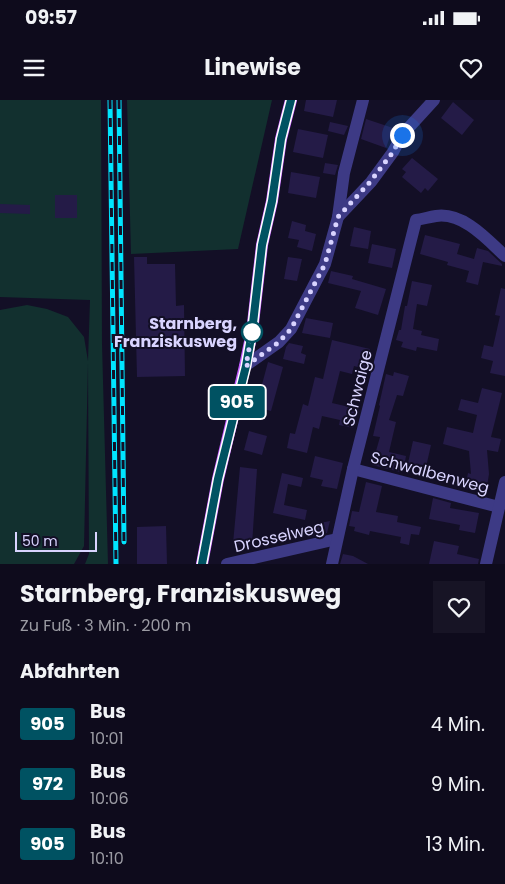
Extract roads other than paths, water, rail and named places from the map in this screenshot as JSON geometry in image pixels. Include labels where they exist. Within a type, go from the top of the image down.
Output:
[{"type":"main road","points":[[202,564],[218,479],[246,366],[262,245],[272,201],[281,139],[291,100]]},
{"type":"street","points":[[246,366],[279,342],[291,329],[325,264],[338,217],[344,173],[363,100]]},
{"type":"street","points":[[338,217],[370,182],[393,152],[402,135],[434,100]]},
{"type":"street","name":"Schwaige","points":[[332,564],[353,469],[416,220],[437,215],[454,218],[475,228],[505,256]]},
{"type":"street","name":"Schwalbenweg","points":[[353,469],[499,507]]},
{"type":"street","points":[[486,564],[505,482]]},
{"type":"street","name":"Drosselweg","points":[[227,564],[337,539]]},
{"type":"railway","points":[[110,100],[116,564]]},
{"type":"railway","points":[[119,100],[124,542]]},
{"type":"place","name":"Starnberg, Franziskusweg","points":[[252,332]]}]
